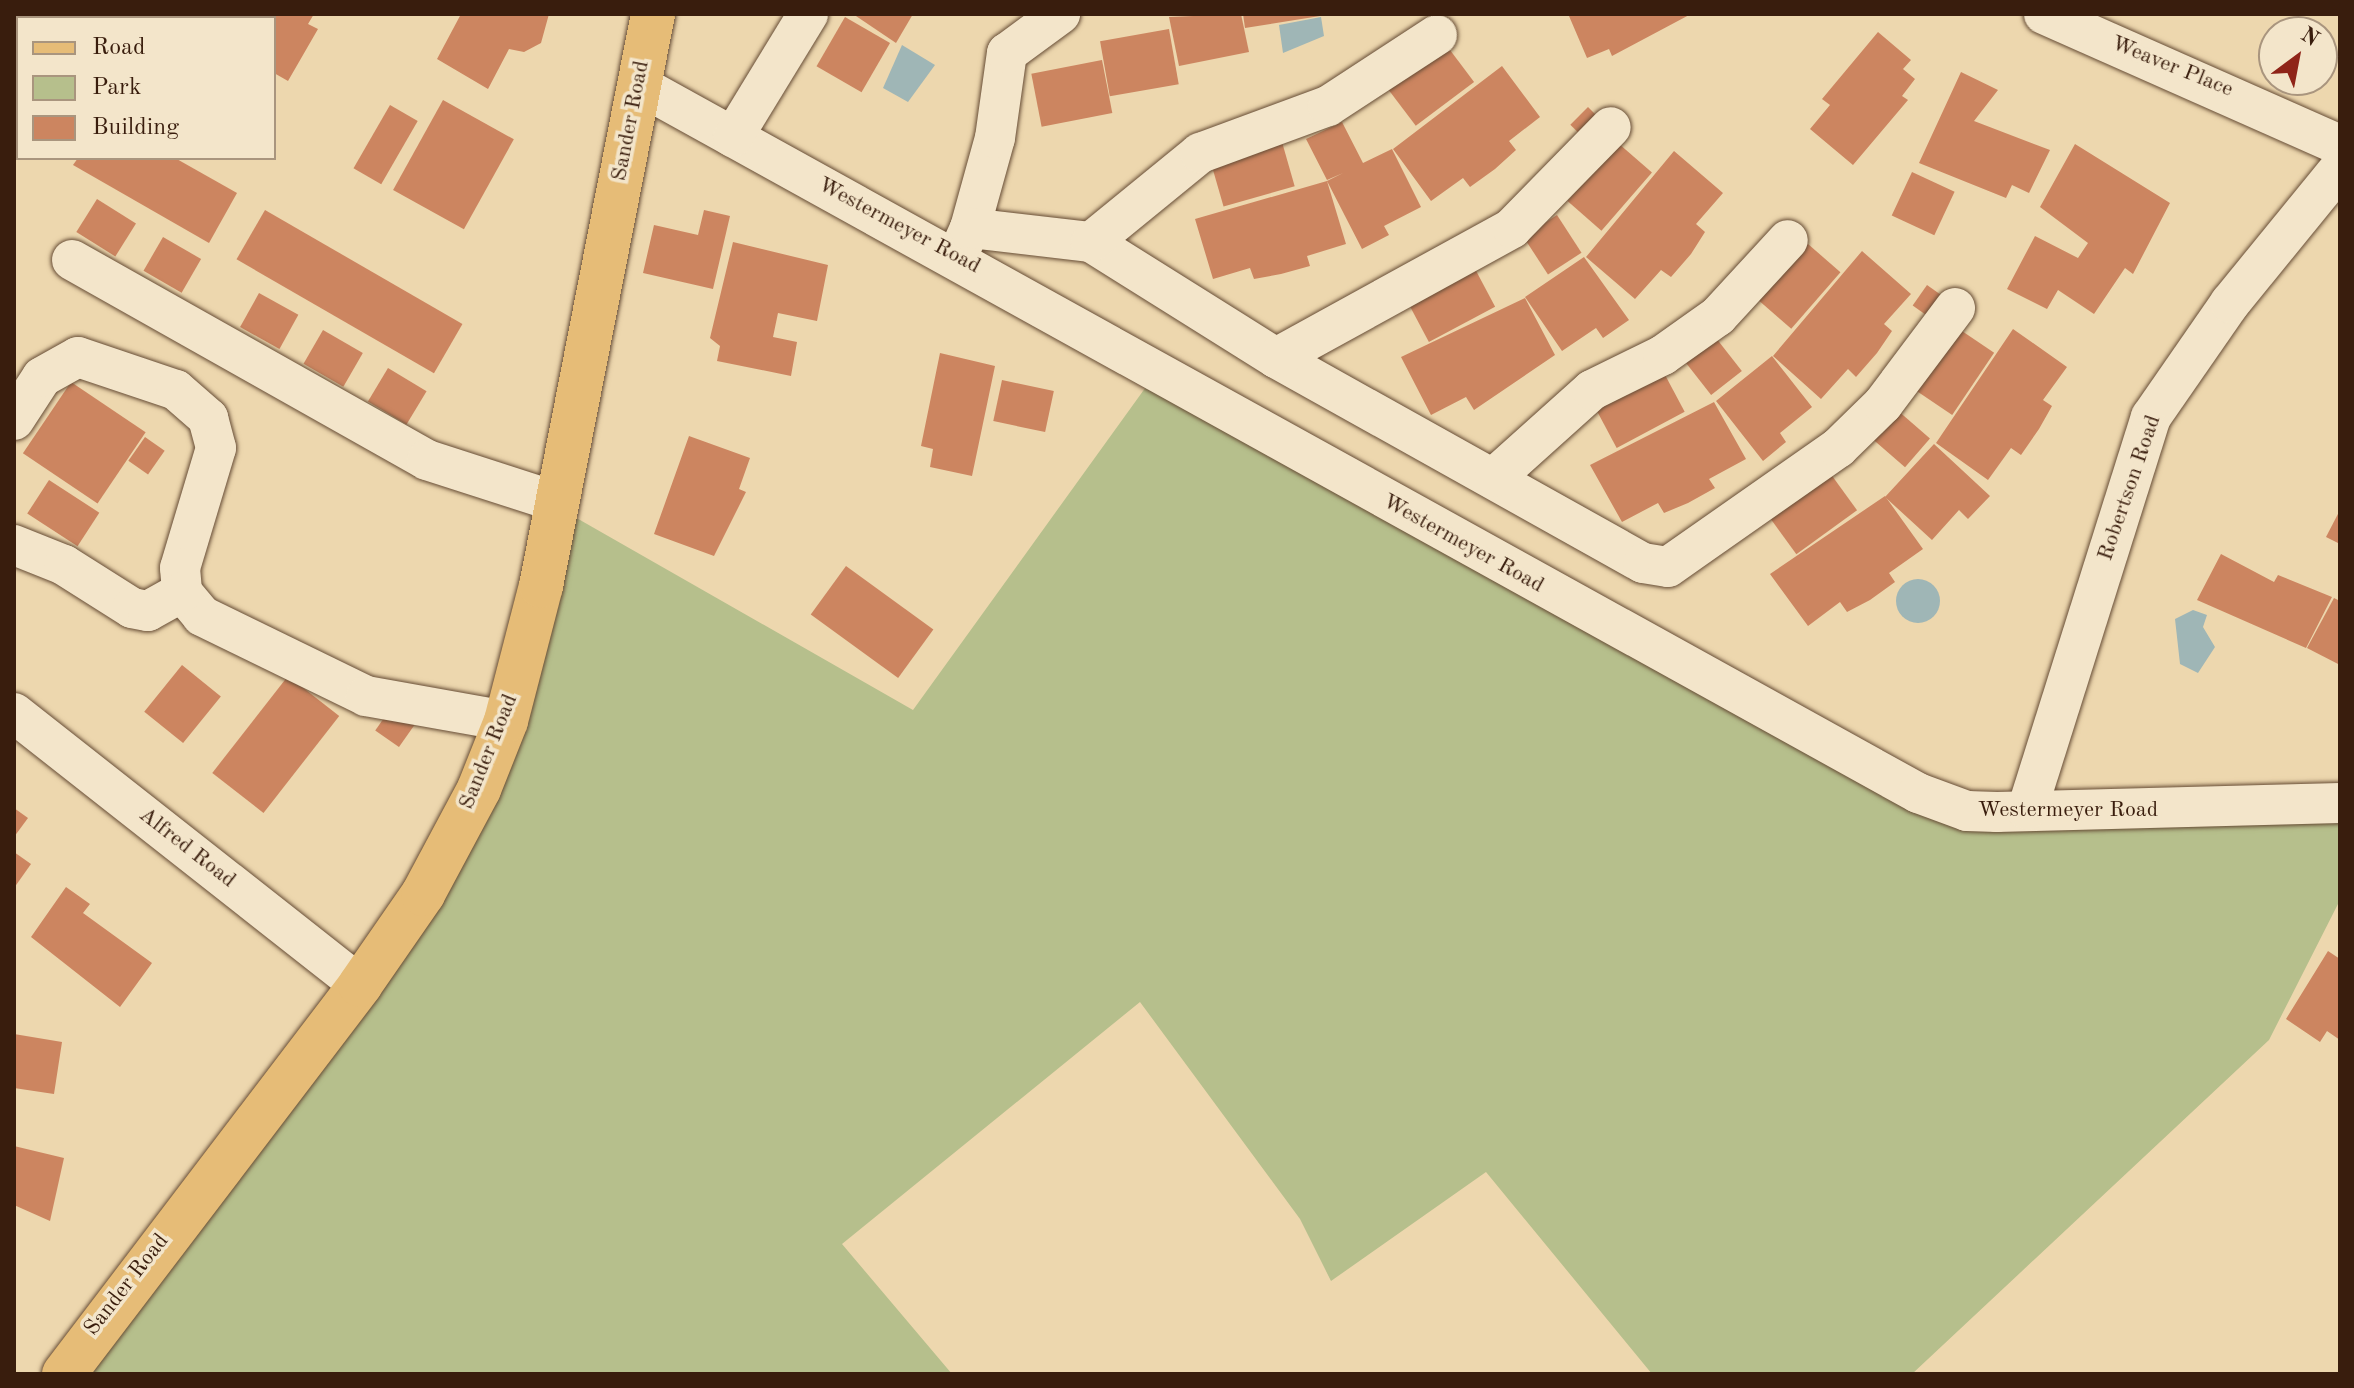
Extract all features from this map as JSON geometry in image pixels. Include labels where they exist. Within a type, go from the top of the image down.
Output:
[{"type":"main road","name":"Sander Road","points":[[64,1374],[360,985],[423,894],[506,721],[541,586],[554,501],[653,14]]},
{"type":"street","points":[[733,137],[808,14]]},
{"type":"street","points":[[1060,14],[1007,53],[995,138],[964,242],[1091,242],[1276,358],[1495,477],[1643,563],[1668,567],[1838,448],[1883,404],[1955,308]]},
{"type":"street","name":"Weaver Place","points":[[2044,14],[2340,145]]},
{"type":"street","points":[[1091,242],[1200,153],[1328,106],[1437,35]]},
{"type":"street","name":"Westermeyer Road","points":[[639,85],[733,137],[964,242],[1918,793],[1967,811],[2340,803]]},
{"type":"street","points":[[1276,358],[1512,228],[1611,127]]},
{"type":"street","name":"Robertson Road","points":[[2027,810],[2151,417],[2230,303],[2340,168]]},
{"type":"street","points":[[1495,477],[1592,390],[1663,355],[1718,316],[1788,240]]},
{"type":"street","points":[[72,260],[427,460],[554,501]]},
{"type":"street","points":[[14,420],[42,377],[78,357],[196,402],[216,448],[180,568],[182,592],[202,616],[366,696],[506,721]]},
{"type":"street","points":[[14,545],[64,565],[132,608],[148,611],[182,592]]},
{"type":"street","name":"Alfred Road","points":[[14,713],[360,985]]},
{"type":"green space","points":[[1156,373],[1919,796],[2340,804],[2340,900],[2269,1040],[1912,1374],[1652,1374],[1486,1172],[1331,1281],[1300,1219],[1140,1002],[842,1244],[952,1374],[61,1374],[476,789],[552,504],[913,710]]},
{"type":"water","points":[[1321,17],[1324,36],[1283,53],[1279,25]]},
{"type":"water","points":[[902,45],[935,65],[908,102],[883,88]]},
{"type":"water","points":[[1918,579],[1933,586],[1940,601],[1933,616],[1918,623],[1903,616],[1896,601],[1903,586]]},
{"type":"water","points":[[2193,610],[2207,615],[2203,627],[2215,647],[2198,673],[2180,664],[2175,619]]},
{"type":"building","points":[[236,14],[314,14],[308,24],[318,29],[288,81],[276,74],[276,16]]},
{"type":"building","points":[[461,14],[549,14],[541,43],[524,52],[509,49],[488,89],[437,59]]},
{"type":"building","points":[[853,14],[913,14],[896,43]]},
{"type":"building","points":[[1241,14],[1249,52],[1179,66],[1169,17]]},
{"type":"building","points":[[1243,14],[1320,14],[1320,16],[1245,28]]},
{"type":"building","points":[[1691,14],[1612,56],[1609,49],[1587,58],[1569,16]]},
{"type":"building","points":[[845,17],[890,43],[862,92],[816,66]]},
{"type":"building","points":[[1169,29],[1179,84],[1110,96],[1100,41]]},
{"type":"building","points":[[1878,32],[1911,60],[1903,69],[1915,79],[1902,96],[1908,100],[1853,165],[1810,129],[1830,105],[1822,99]]},
{"type":"building","points":[[16,34],[16,97],[14,97]]},
{"type":"building","points":[[1447,46],[1474,82],[1416,126],[1389,90]]},
{"type":"building","points":[[1102,60],[1112,113],[1042,127],[1031,74]]},
{"type":"building","points":[[1502,66],[1540,117],[1509,141],[1516,150],[1495,169],[1470,187],[1463,178],[1431,201],[1393,149]]},
{"type":"building","points":[[1961,72],[1998,90],[1974,121],[2050,150],[2029,193],[2012,185],[2006,198],[1919,163]]},
{"type":"building","points":[[443,100],[514,139],[464,229],[393,190]]},
{"type":"building","points":[[390,105],[418,121],[381,184],[354,168]]},
{"type":"building","points":[[1588,107],[1602,121],[1584,139],[1570,125]]},
{"type":"building","points":[[1342,122],[1363,163],[1392,149],[1421,207],[1384,226],[1389,235],[1362,249],[1327,181],[1343,173],[1327,180],[1306,139]]},
{"type":"building","points":[[1282,142],[1295,186],[1224,207],[1211,162]]},
{"type":"building","points":[[1618,143],[1652,173],[1601,231],[1567,201]]},
{"type":"building","points":[[2075,144],[2170,203],[2133,274],[2125,268],[2094,314],[2058,290],[2047,309],[2007,289],[2035,236],[2078,258],[2088,243],[2040,207]]},
{"type":"building","points":[[1674,151],[1723,193],[1696,224],[1705,232],[1691,254],[1671,277],[1661,270],[1635,299],[1586,257]]},
{"type":"building","points":[[77,160],[179,160],[237,193],[209,243],[73,165]]},
{"type":"building","points":[[1912,172],[1955,192],[1934,235],[1892,216]]},
{"type":"building","points":[[1327,181],[1346,244],[1307,256],[1310,266],[1281,274],[1254,279],[1250,268],[1213,279],[1195,219]]},
{"type":"building","points":[[97,199],[136,223],[115,256],[76,232]]},
{"type":"building","points":[[265,210],[462,324],[434,373],[236,259]]},
{"type":"building","points":[[704,210],[730,216],[713,289],[643,273],[654,225],[698,235]]},
{"type":"building","points":[[1557,215],[1582,253],[1548,275],[1523,237]]},
{"type":"building","points":[[163,237],[201,259],[182,293],[144,271]]},
{"type":"building","points":[[733,242],[828,265],[817,321],[778,313],[773,337],[797,342],[791,376],[717,361],[720,346],[710,338]]},
{"type":"building","points":[[1808,244],[1840,272],[1791,329],[1759,301]]},
{"type":"building","points":[[1862,251],[1911,294],[1884,324],[1892,331],[1877,353],[1856,377],[1848,369],[1821,399],[1773,356]]},
{"type":"building","points":[[1584,257],[1629,320],[1603,338],[1596,328],[1562,351],[1525,297]]},
{"type":"building","points":[[1474,267],[1495,307],[1429,342],[1408,302]]},
{"type":"building","points":[[1927,285],[1943,296],[1928,316],[1913,305]]},
{"type":"building","points":[[259,293],[298,315],[279,349],[240,327]]},
{"type":"building","points":[[1525,298],[1555,355],[1474,410],[1466,397],[1431,415],[1401,357]]},
{"type":"building","points":[[1956,327],[1994,353],[1952,415],[1914,389]]},
{"type":"building","points":[[2013,329],[2067,367],[2043,400],[2052,406],[2021,455],[2011,448],[1988,480],[1936,443]]},
{"type":"building","points":[[323,330],[363,353],[343,387],[304,364]]},
{"type":"building","points":[[1716,338],[1742,371],[1711,395],[1685,362]]},
{"type":"building","points":[[940,353],[995,366],[972,476],[930,467],[933,449],[921,446]]},
{"type":"building","points":[[1772,356],[1812,407],[1780,433],[1786,442],[1763,461],[1716,401]]},
{"type":"building","points":[[388,368],[427,391],[406,425],[368,401]]},
{"type":"building","points":[[1664,373],[1685,412],[1617,448],[1596,409]]},
{"type":"building","points":[[1002,380],[1054,391],[1045,432],[993,421]]},
{"type":"building","points":[[71,382],[146,432],[98,504],[23,453]]},
{"type":"building","points":[[1714,402],[1746,459],[1709,479],[1715,488],[1688,503],[1664,513],[1658,503],[1622,522],[1590,465]]},
{"type":"building","points":[[1896,409],[1930,439],[1905,467],[1871,438]]},
{"type":"building","points":[[689,436],[750,458],[739,489],[746,492],[714,556],[654,534]]},
{"type":"building","points":[[145,437],[165,451],[148,475],[128,461]]},
{"type":"building","points":[[1934,444],[1990,496],[1968,519],[1959,510],[1932,540],[1885,497]]},
{"type":"building","points":[[1830,473],[1857,510],[1796,554],[1769,517]]},
{"type":"building","points":[[49,480],[99,513],[78,546],[27,514]]},
{"type":"building","points":[[1885,496],[1923,549],[1889,573],[1895,582],[1870,600],[1847,612],[1840,602],[1808,626],[1770,574]]},
{"type":"building","points":[[2340,510],[2340,544],[2326,537]]},
{"type":"building","points":[[2221,554],[2274,582],[2278,575],[2332,597],[2306,648],[2197,600]]},
{"type":"building","points":[[846,566],[933,629],[898,678],[811,615]]},
{"type":"building","points":[[2334,598],[2340,601],[2340,665],[2307,648]]},
{"type":"building","points":[[182,665],[221,696],[183,743],[144,712]]},
{"type":"building","points":[[288,676],[339,716],[263,813],[212,773]]},
{"type":"building","points":[[393,705],[417,722],[399,747],[375,730]]},
{"type":"building","points":[[14,808],[28,818],[14,837]]},
{"type":"building","points":[[14,852],[31,864],[14,888]]},
{"type":"building","points":[[66,887],[90,904],[83,913],[152,963],[120,1007],[31,937]]},
{"type":"building","points":[[2328,951],[2340,959],[2340,1040],[2327,1031],[2320,1042],[2286,1019]]},
{"type":"building","points":[[14,1034],[62,1042],[54,1094],[14,1088]]},
{"type":"building","points":[[14,1146],[64,1158],[50,1221],[14,1205]]}]
